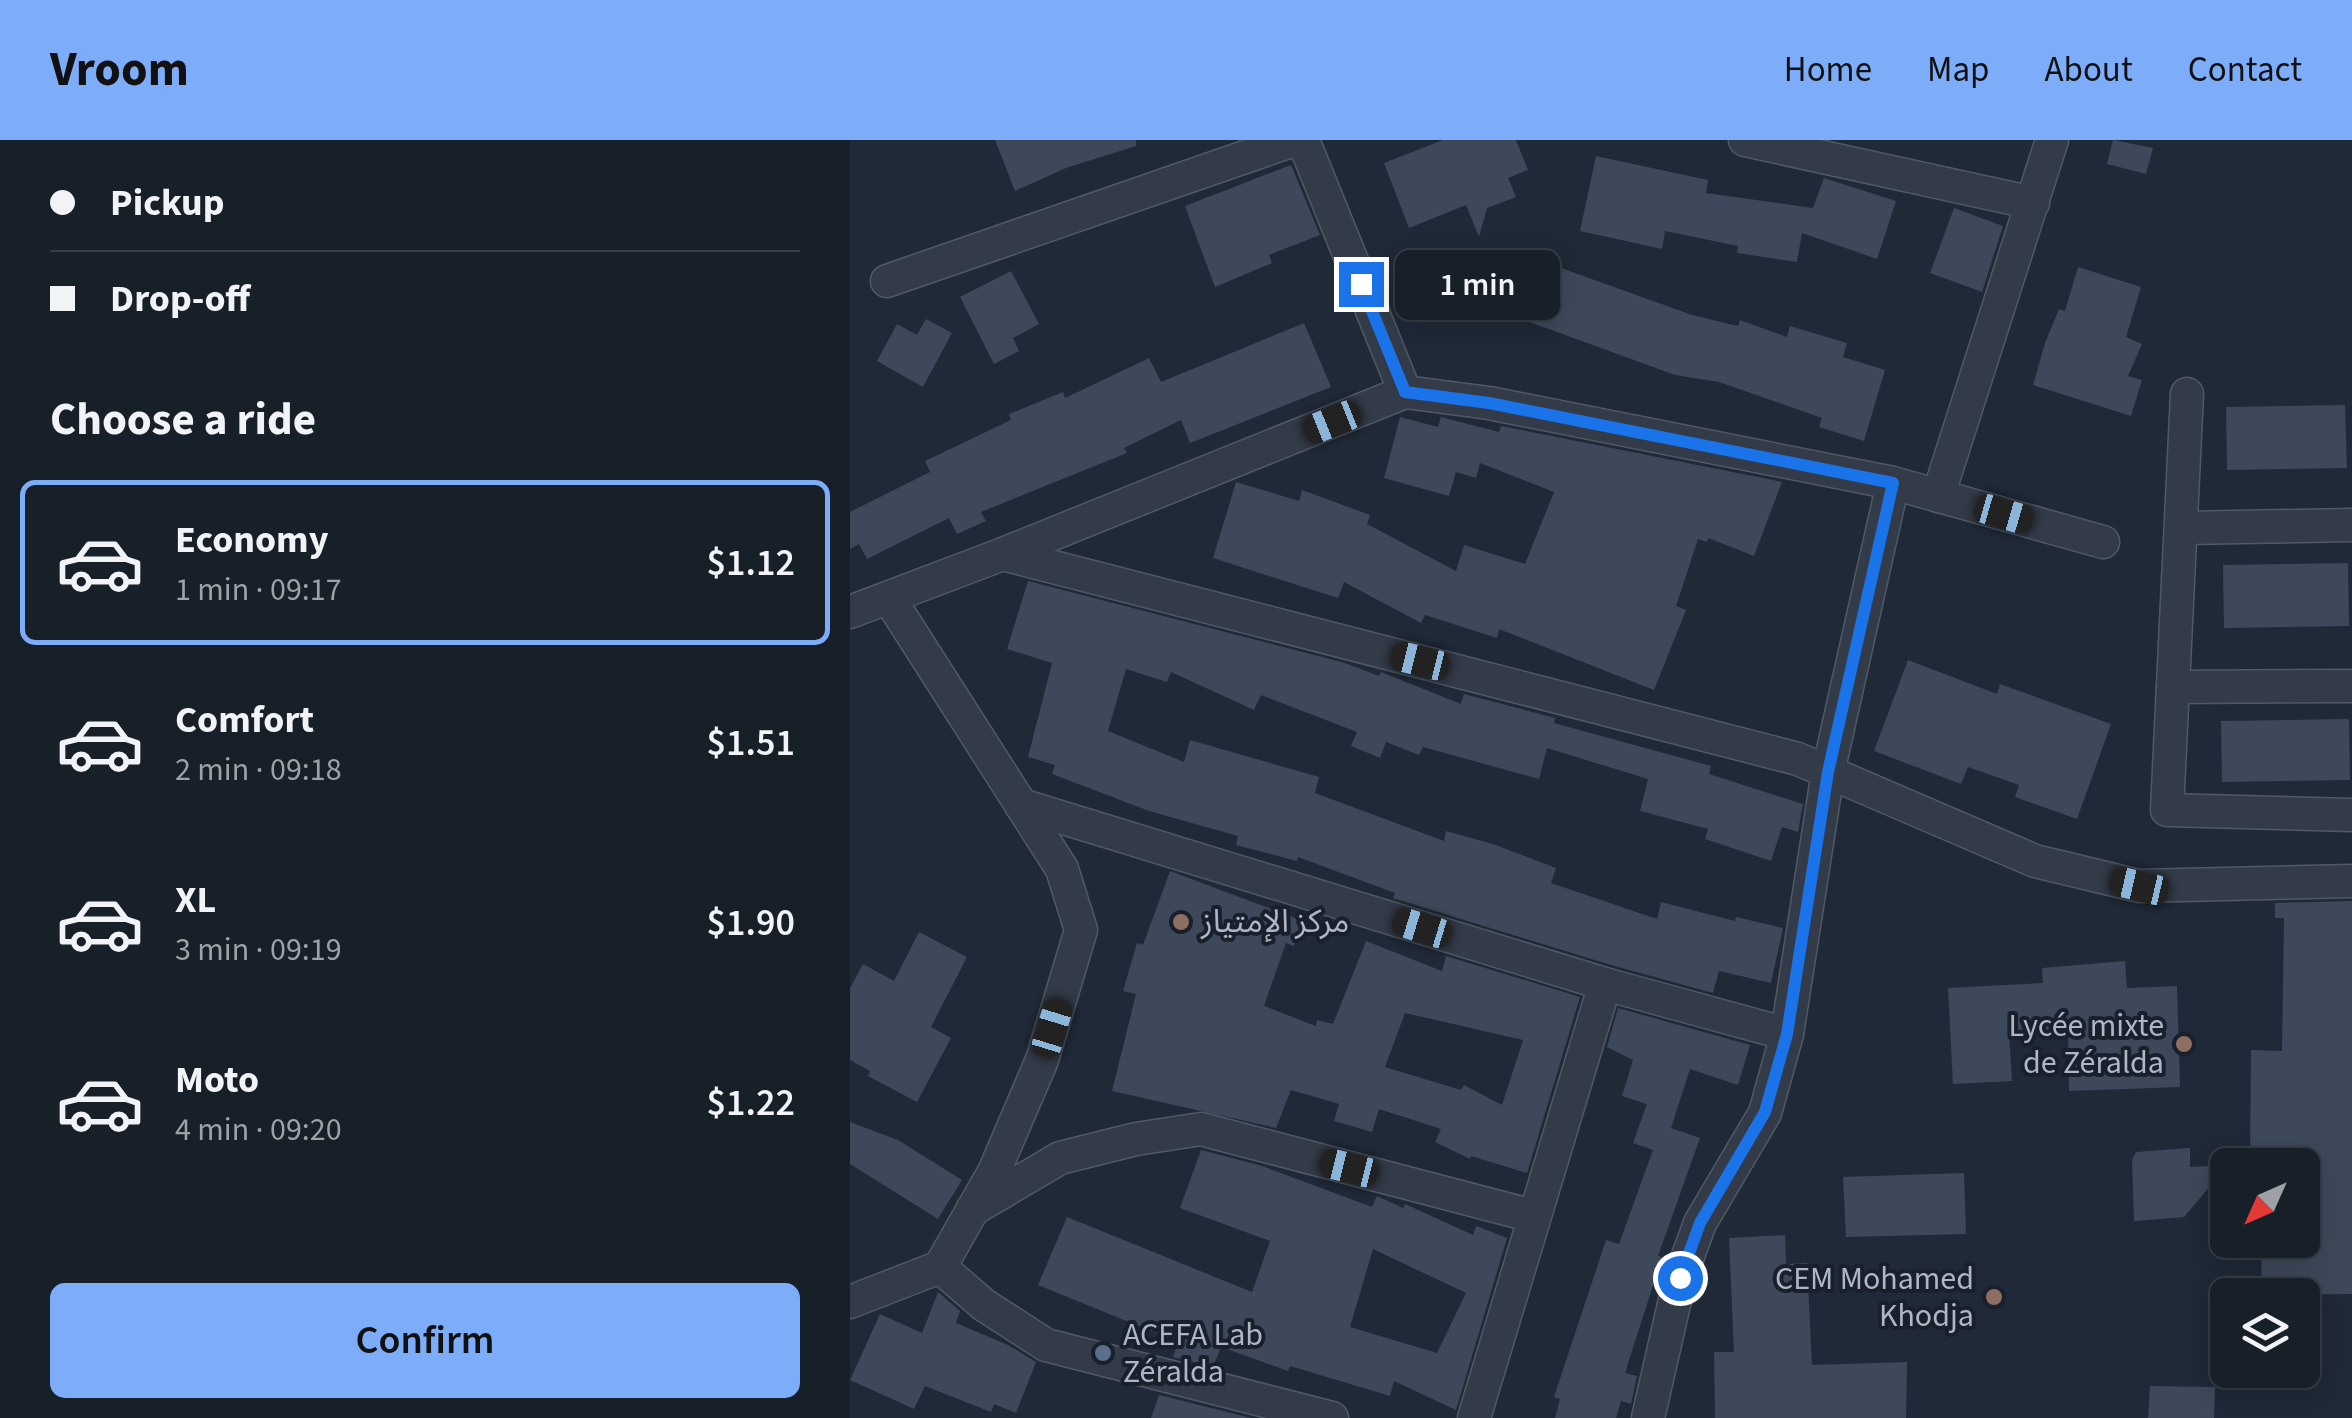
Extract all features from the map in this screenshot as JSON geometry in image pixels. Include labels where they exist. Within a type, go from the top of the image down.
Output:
[{"type":"street","points":[[887,281],[1294,140]]},
{"type":"street","points":[[1303,140],[1405,392]]},
{"type":"street","points":[[1745,140],[2032,203]]},
{"type":"street","points":[[1938,496],[2052,140]]},
{"type":"street","points":[[850,612],[1405,392],[1489,403],[1893,483],[2104,542]]},
{"type":"street","points":[[2188,394],[2167,810],[2352,815]]},
{"type":"street","points":[[1648,1418],[1680,1278],[1700,1223],[1765,1112],[1787,1034],[1828,772],[1893,483]]},
{"type":"street","points":[[2181,528],[2352,525]]},
{"type":"street","points":[[1003,554],[1798,759],[2035,860],[2139,886],[2352,880]]},
{"type":"street","points":[[850,1302],[940,1267],[994,1172],[1042,1060],[1080,930],[1062,869],[888,598]]},
{"type":"street","points":[[2173,686],[2352,686]]},
{"type":"street","points":[[1020,805],[1604,984],[1787,1034]]},
{"type":"street","points":[[1474,1418],[1604,984]]},
{"type":"street","points":[[968,1212],[1060,1158],[1136,1138],[1202,1130],[1533,1216]]},
{"type":"street","points":[[940,1267],[984,1305],[1046,1345],[1332,1418]]},
{"type":"building","points":[[995,140],[1136,140],[1136,146],[1066,168],[1015,191]]},
{"type":"building","points":[[1443,140],[1516,140],[1528,170],[1508,178],[1516,197],[1487,208],[1479,237],[1466,205],[1409,228],[1384,163]]},
{"type":"building","points":[[2113,140],[2153,148],[2146,174],[2107,164]]},
{"type":"building","points":[[1596,156],[1708,180],[1706,193],[1813,208],[1824,178],[1896,201],[1877,259],[1802,233],[1797,262],[1737,253],[1738,246],[1665,231],[1662,249],[1580,231]]},
{"type":"building","points":[[1291,165],[1320,235],[1269,255],[1272,263],[1215,287],[1185,206]]},
{"type":"building","points":[[1954,208],[2003,226],[1982,292],[1930,273]]},
{"type":"building","points":[[1536,259],[1692,315],[1738,326],[1740,320],[1787,337],[1790,326],[1847,343],[1843,357],[1885,370],[1864,441],[1819,427],[1822,418],[1719,382],[1675,375],[1516,317]]},
{"type":"building","points":[[2078,267],[2141,287],[2126,337],[2142,344],[2128,376],[2142,380],[2131,416],[2033,385],[2045,343],[2059,309],[2065,311]]},
{"type":"building","points":[[1011,271],[1039,324],[1013,338],[1019,351],[994,364],[960,297]]},
{"type":"building","points":[[926,319],[952,333],[923,387],[877,361],[897,324],[917,335]]},
{"type":"building","points":[[1304,323],[1331,387],[1190,443],[1181,420],[1124,448],[1127,453],[981,512],[986,521],[957,534],[949,518],[867,559],[859,544],[850,549],[850,512],[930,472],[925,461],[1011,420],[1009,414],[1063,392],[1065,398],[1149,358],[1161,382]]},
{"type":"building","points":[[2345,405],[2347,468],[2227,470],[2226,407]]},
{"type":"building","points":[[1400,417],[1438,427],[1441,417],[1499,432],[1501,426],[1782,482],[1754,556],[1708,538],[1707,542],[1698,539],[1676,606],[1686,610],[1654,690],[1499,629],[1497,638],[1425,615],[1421,623],[1344,582],[1338,598],[1213,558],[1236,482],[1299,501],[1302,490],[1370,515],[1367,524],[1456,571],[1464,545],[1525,564],[1554,492],[1480,463],[1476,478],[1456,472],[1449,496],[1384,478]]},
{"type":"building","points":[[2348,563],[2349,626],[2224,628],[2223,565]]},
{"type":"building","points":[[1028,581],[1345,663],[1379,676],[1381,672],[1461,704],[1464,694],[1555,718],[1554,723],[1711,766],[1709,774],[1803,804],[1798,832],[1782,827],[1771,861],[1705,839],[1708,829],[1640,811],[1648,779],[1547,748],[1539,779],[1423,747],[1419,755],[1386,742],[1380,758],[1351,746],[1357,732],[1261,695],[1254,710],[1171,672],[1167,682],[1126,669],[1108,731],[1184,762],[1190,740],[1319,777],[1315,793],[1444,841],[1446,831],[1493,844],[1556,868],[1551,883],[1657,919],[1661,902],[1735,921],[1736,917],[1783,928],[1771,983],[1719,971],[1713,993],[1611,965],[1393,898],[1395,893],[1298,857],[1297,861],[1236,845],[1238,836],[1149,811],[1052,774],[1055,765],[1028,757],[1052,663],[1007,649]]},
{"type":"building","points":[[1908,660],[1997,694],[2000,684],[2111,724],[2077,819],[2015,797],[2019,785],[1968,767],[1961,784],[1874,751]]},
{"type":"building","points":[[2349,719],[2350,780],[2222,782],[2221,721]]},
{"type":"building","points":[[1170,871],[1303,921],[1294,946],[1286,943],[1264,1006],[1316,1026],[1317,1020],[1333,1024],[1366,941],[1442,971],[1446,956],[1580,997],[1527,1173],[1471,1156],[1470,1159],[1435,1142],[1441,1129],[1379,1109],[1372,1132],[1334,1121],[1339,1104],[1291,1090],[1276,1128],[1112,1091],[1136,994],[1123,991],[1137,943],[1143,945]],"holes":[[[1405,1013],[1523,1040],[1502,1105],[1464,1085],[1461,1090],[1385,1067]]]},
{"type":"building","points":[[2352,901],[2352,1294],[2320,1294],[2320,1278],[2261,1278],[2262,1258],[2320,1258],[2320,1148],[2250,1148],[2251,1050],[2282,1051],[2284,918],[2275,918],[2275,903]]},
{"type":"building","points":[[919,932],[967,957],[931,1027],[951,1038],[917,1102],[868,1076],[870,1071],[850,1060],[850,988],[863,964],[894,981]]},
{"type":"building","points":[[2125,961],[2127,988],[2177,986],[2180,1087],[2069,1091],[2068,1029],[2009,1033],[2012,1081],[1953,1084],[1948,988],[2043,983],[2042,968]]},
{"type":"building","points":[[1618,1008],[1750,1045],[1738,1085],[1690,1069],[1671,1128],[1700,1138],[1658,1256],[1662,1257],[1625,1373],[1637,1376],[1631,1404],[1621,1401],[1616,1418],[1555,1418],[1560,1399],[1554,1397],[1606,1240],[1619,1244],[1653,1150],[1633,1143],[1647,1104],[1622,1096],[1633,1060],[1607,1047]]},
{"type":"building","points":[[850,1122],[898,1140],[962,1180],[938,1219],[850,1164]]},
{"type":"building","points":[[2190,1148],[2190,1167],[2210,1166],[2210,1186],[2184,1217],[2134,1221],[2132,1160],[2136,1152]]},
{"type":"building","points":[[1201,1150],[1262,1166],[1372,1207],[1377,1196],[1403,1208],[1405,1204],[1473,1235],[1476,1226],[1507,1238],[1456,1410],[1394,1381],[1390,1396],[1290,1366],[1288,1371],[1221,1347],[1213,1367],[1173,1357],[1178,1342],[1038,1285],[1067,1217],[1252,1292],[1270,1241],[1180,1208]],"holes":[[[1373,1249],[1466,1293],[1437,1353],[1350,1327]]]},
{"type":"building","points":[[1964,1173],[1966,1234],[1846,1237],[1843,1177]]},
{"type":"building","points":[[1785,1235],[1786,1264],[1807,1263],[1812,1365],[1907,1362],[1906,1418],[1715,1418],[1714,1352],[1734,1352],[1729,1238]]},
{"type":"building","points":[[938,1292],[960,1311],[956,1323],[1008,1345],[1036,1362],[1016,1413],[994,1404],[991,1412],[925,1386],[914,1409],[850,1380],[880,1314],[922,1333]]},
{"type":"building","points":[[2150,1386],[2215,1388],[2214,1418],[2148,1418]]},
{"type":"building","points":[[1159,1395],[1251,1418],[1151,1418]]},
{"type":"place","name":"مركز الإمتياز","points":[[1181,922]]},
{"type":"place","name":"Lycée mixte de Zéralda","points":[[2184,1044]]},
{"type":"place","name":"CEM Mohamed Khodja","points":[[1994,1297]]},
{"type":"place","name":"ACEFA Lab Zéralda","points":[[1103,1353]]},
{"type":"route","points":[[1361,284],[1405,392],[1489,403],[1893,483],[1828,772],[1787,1034],[1765,1112],[1700,1223],[1680,1278]]}]
